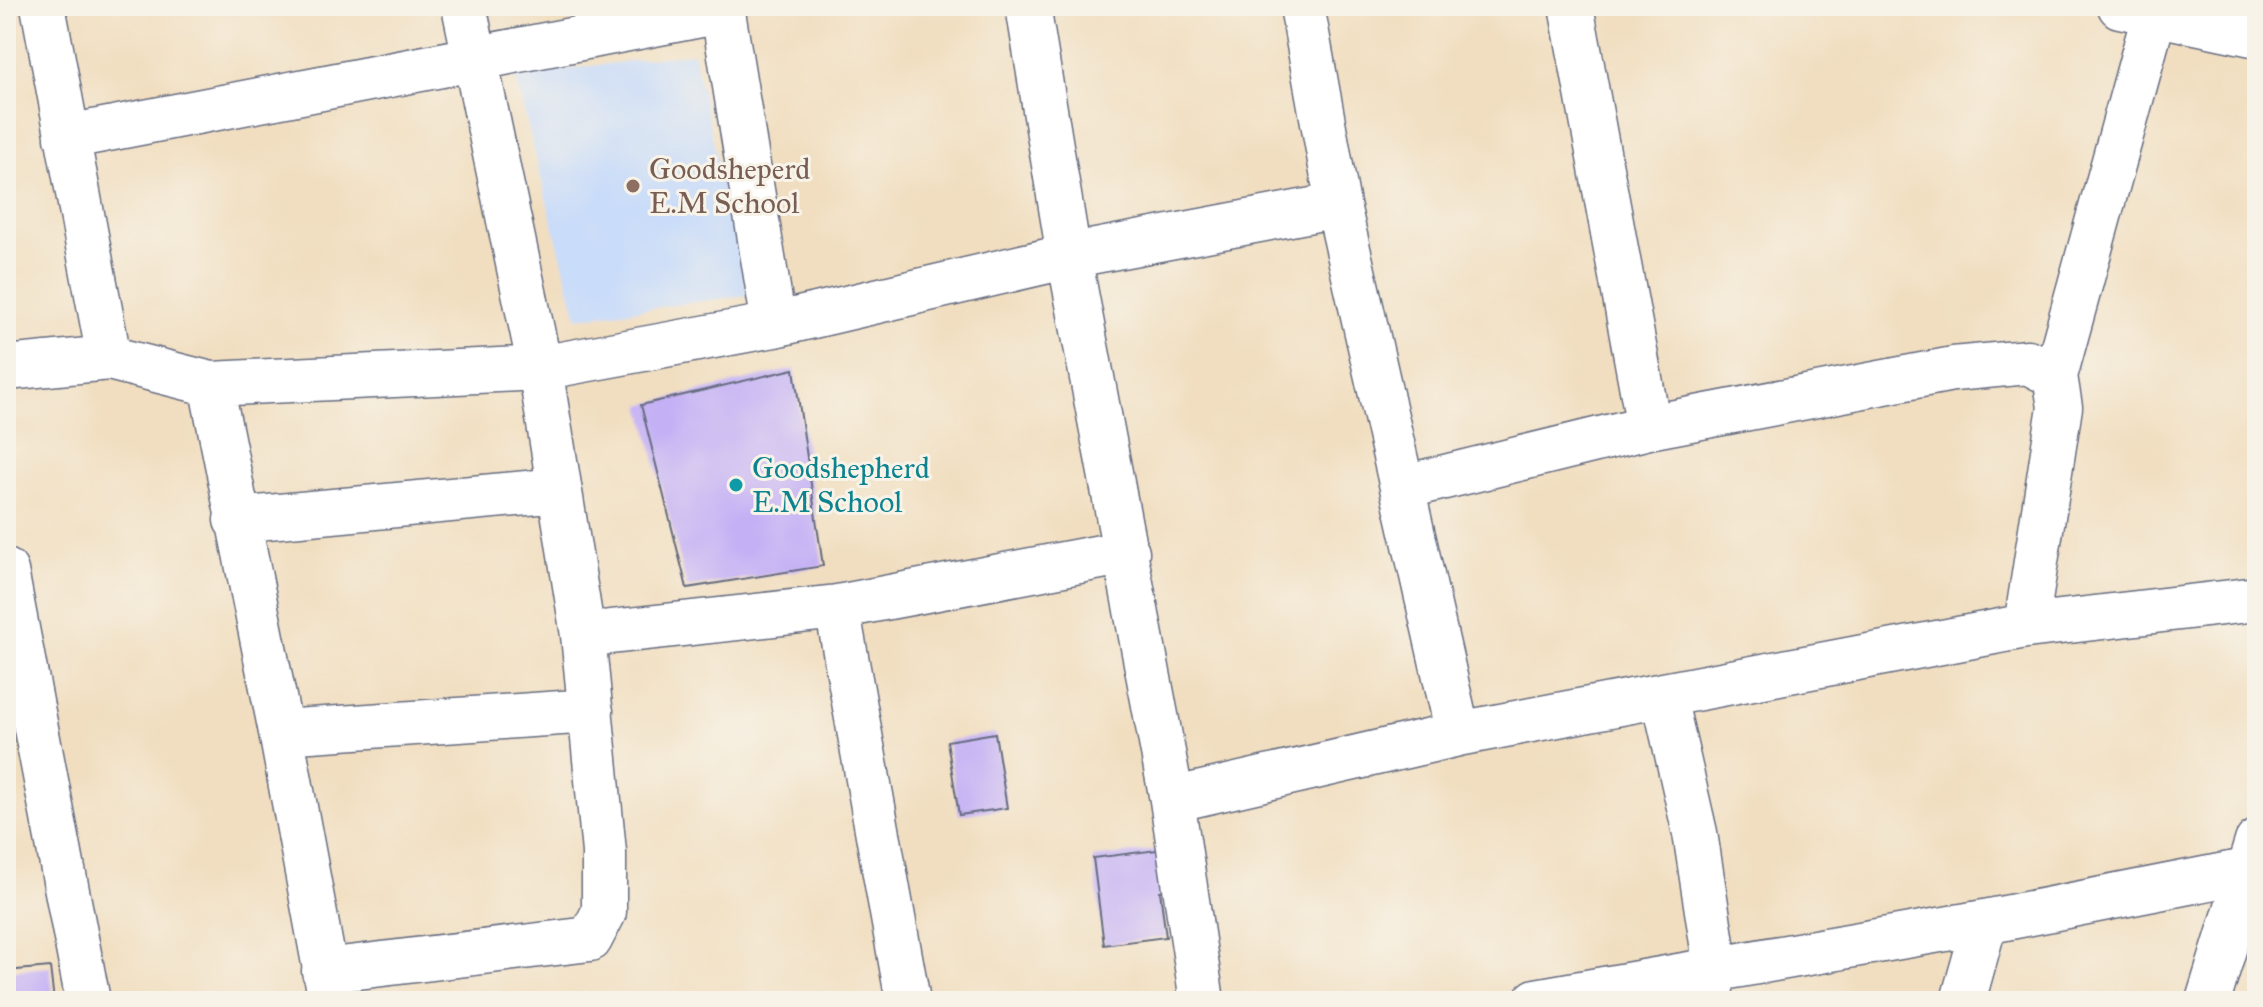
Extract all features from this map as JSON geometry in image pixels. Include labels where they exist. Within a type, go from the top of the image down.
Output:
[{"type":"street","points":[[43,6],[109,358]]},
{"type":"street","points":[[211,384],[328,986],[590,939],[604,912],[604,852],[583,635],[540,368],[464,6]]},
{"type":"street","points":[[1028,6],[1069,256],[1172,800],[1202,1001]]},
{"type":"street","points":[[1302,6],[1338,205],[1458,734]]},
{"type":"street","points":[[1571,6],[1649,427]]},
{"type":"street","points":[[67,137],[722,8],[774,325]]},
{"type":"street","points":[[2026,626],[2060,407],[2055,376],[2138,9],[2257,35]]},
{"type":"street","points":[[6,368],[109,358],[211,384],[540,368],[774,325],[1069,256],[1338,205]]},
{"type":"street","points":[[1404,487],[1649,427],[1953,369],[2028,362],[2055,376]]},
{"type":"street","points":[[236,520],[559,490]]},
{"type":"street","points":[[583,635],[837,607],[1127,552]]},
{"type":"street","points":[[6,571],[88,1001]]},
{"type":"street","points":[[1172,800],[1458,734],[2026,626],[2257,599]]},
{"type":"street","points":[[837,607],[908,1001]]},
{"type":"street","points":[[1664,697],[1695,833],[1712,985]]},
{"type":"street","points":[[281,732],[591,711]]},
{"type":"street","points":[[1536,1001],[1712,985],[2254,856]]},
{"type":"street","points":[[2209,1001],[2254,856]]},
{"type":"street","points":[[1963,1001],[1985,922]]},
{"type":"shaded area","name":"Goodsheperd E.M School","points":[[693,53],[748,295],[577,318],[515,76]]},
{"type":"building","name":"Goodshepherd E.M School","points":[[794,369],[823,566],[687,588],[641,405]]},
{"type":"building","points":[[995,733],[1007,808],[959,815],[947,741]]},
{"type":"building","points":[[1173,848],[1178,888],[1160,891],[1166,937],[1104,945],[1093,858]]},
{"type":"building","points":[[50,967],[54,1001],[34,1001],[6,991],[6,971]]},
{"type":"place","name":"Goodsheperd E.M School","points":[[633,186]]},
{"type":"place","name":"Goodshepherd E.M School","points":[[736,485]]}]
